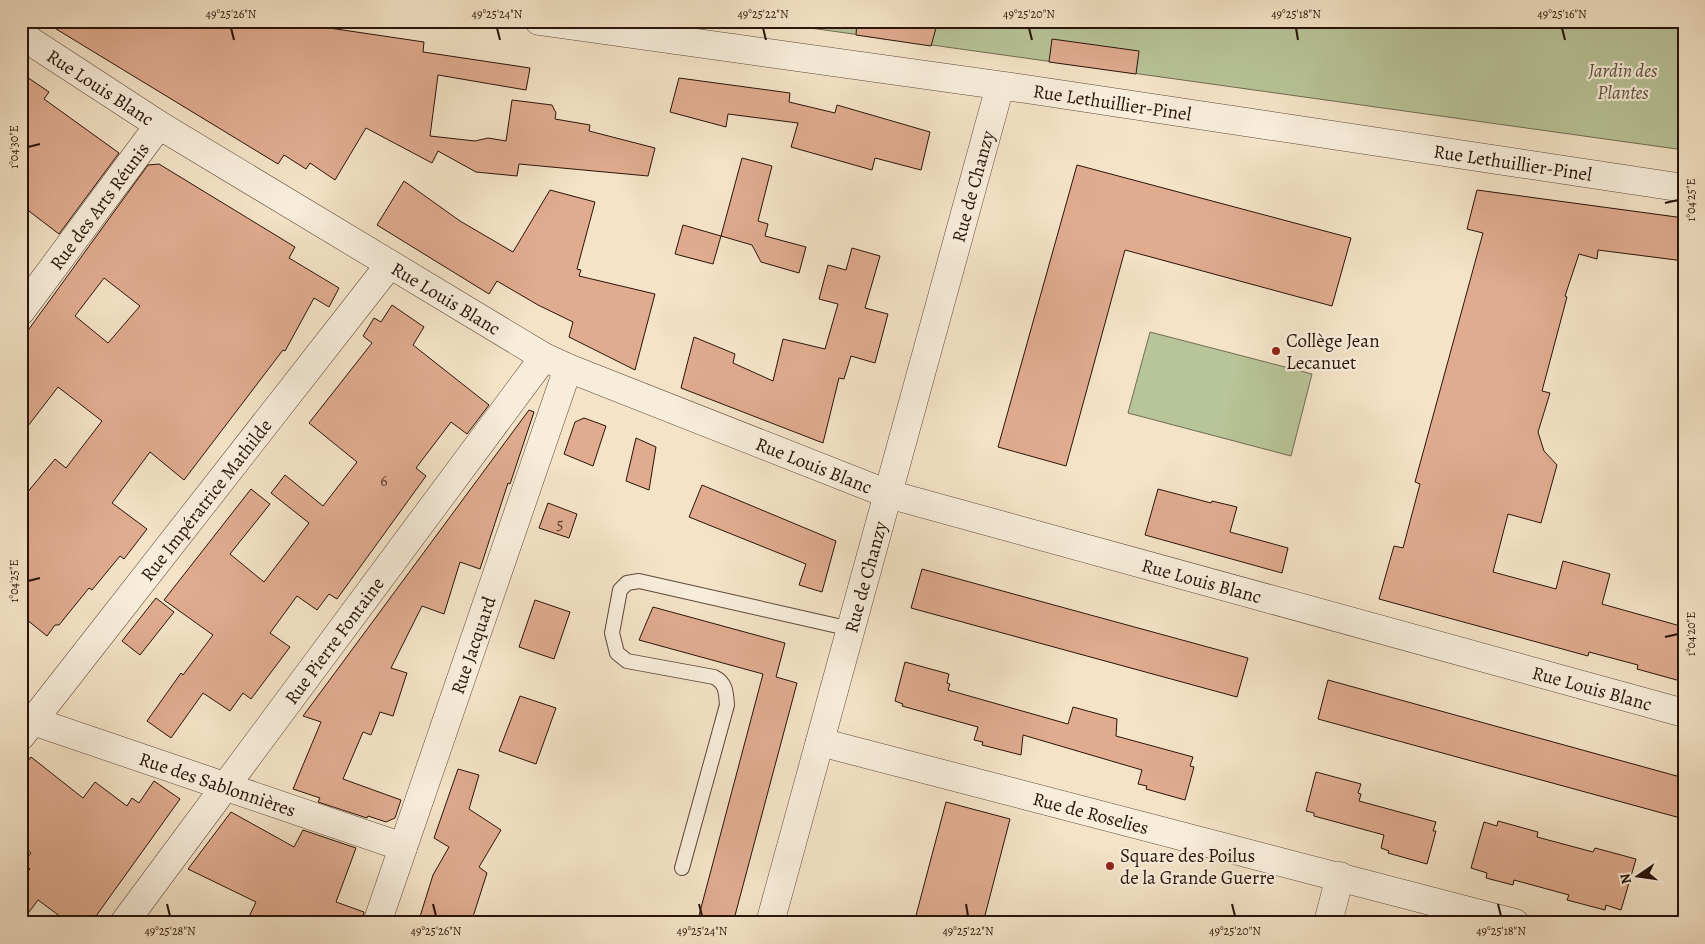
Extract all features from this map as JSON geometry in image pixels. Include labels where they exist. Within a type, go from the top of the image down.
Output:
[{"type":"street","name":"Rue Lethuillier-Pinel","points":[[539,21],[1000,86],[1684,188]]},
{"type":"street","name":"Rue Louis Blanc","points":[[21,35],[159,125],[556,362],[888,494],[1684,713]]},
{"type":"street","name":"Rue de Chanzy","points":[[770,923],[1000,86]]},
{"type":"street","name":"Rue des Arts Réunis","points":[[21,311],[159,125]]},
{"type":"street","name":"Rue Impératrice Mathilde","points":[[27,728],[390,264]]},
{"type":"street","name":"Rue Pierre Fontaine","points":[[124,923],[225,787],[556,362]]},
{"type":"street","name":"Rue Jacquard","points":[[377,923],[403,847],[556,362]]},
{"type":"street","name":"Rue des Sablonnières","points":[[27,728],[225,787],[403,847]]},
{"type":"street","name":"Rue de Roselies","points":[[820,742],[1449,904],[1515,923]]},
{"type":"street","points":[[1328,923],[1340,876]]},
{"type":"lane","points":[[682,868],[727,705],[726,691],[722,681],[714,676],[627,660],[617,653],[612,633],[620,590],[627,584],[639,581],[851,629]]},
{"type":"green space","name":"Jardin des Plantes","points":[[760,21],[1684,21],[1684,150]]},
{"type":"green space","points":[[1150,332],[1312,374],[1291,456],[1128,413]]},
{"type":"building","points":[[43,21],[282,21],[424,42],[423,52],[530,68],[526,90],[438,75],[430,136],[475,141],[488,138],[506,141],[512,100],[552,105],[556,113],[555,119],[590,125],[589,131],[655,148],[648,176],[519,164],[517,176],[476,172],[438,151],[432,163],[366,128],[335,180],[310,163],[306,169],[284,155],[278,164]]},
{"type":"building","points":[[857,21],[938,21],[931,46],[856,35]]},
{"type":"building","points":[[1052,39],[1139,51],[1136,74],[1049,62]]},
{"type":"building","points":[[21,73],[49,92],[44,99],[119,153],[59,234],[21,205]]},
{"type":"building","points":[[679,78],[790,93],[789,102],[835,113],[837,105],[930,132],[921,170],[875,158],[872,170],[791,147],[798,123],[728,114],[726,127],[670,112]]},
{"type":"building","points":[[742,158],[772,166],[758,221],[768,224],[765,236],[806,247],[799,273],[761,262],[752,245],[721,236]]},
{"type":"building","points":[[159,164],[295,247],[289,258],[339,288],[329,307],[314,298],[285,351],[283,350],[184,480],[150,452],[112,503],[147,529],[124,559],[120,556],[92,590],[89,588],[59,625],[55,625],[47,636],[21,615],[21,500],[55,459],[66,468],[102,421],[58,387],[21,435],[21,340],[148,165]],"holes":[[[104,278],[140,306],[108,343],[75,316]]]},
{"type":"building","points":[[1077,165],[1351,238],[1332,306],[1125,250],[1066,466],[998,447]]},
{"type":"building","points":[[404,181],[460,221],[513,252],[550,190],[595,202],[577,269],[581,270],[579,276],[655,294],[635,370],[569,337],[573,322],[538,305],[497,281],[489,294],[377,225]]},
{"type":"building","points":[[1477,190],[1684,218],[1684,261],[1598,250],[1597,259],[1579,254],[1565,296],[1567,297],[1542,391],[1550,393],[1538,432],[1544,451],[1557,465],[1541,523],[1508,514],[1493,572],[1556,589],[1563,561],[1610,574],[1602,604],[1684,627],[1684,682],[1637,669],[1638,665],[1589,652],[1588,656],[1379,599],[1394,546],[1403,548],[1420,484],[1415,482],[1483,233],[1467,229]]},
{"type":"building","points":[[683,225],[721,236],[713,264],[675,254]]},
{"type":"building","points":[[852,248],[880,256],[865,308],[888,314],[875,363],[851,356],[844,379],[839,378],[823,443],[681,388],[694,337],[735,354],[733,363],[773,381],[783,339],[825,349],[838,304],[819,299],[828,265],[846,270]]},
{"type":"building","points":[[392,305],[424,327],[413,345],[489,405],[467,434],[451,422],[416,468],[426,476],[337,599],[329,594],[317,610],[297,596],[270,633],[290,647],[251,699],[243,693],[230,711],[203,693],[171,738],[147,721],[181,673],[183,675],[213,635],[164,600],[251,489],[270,504],[230,554],[264,582],[309,523],[271,493],[285,475],[323,506],[357,462],[309,423],[372,343],[363,336],[374,318],[381,322]]},
{"type":"building","points":[[529,410],[534,412],[480,569],[460,562],[444,614],[422,606],[391,668],[407,673],[393,716],[380,712],[371,735],[363,732],[343,779],[401,800],[395,818],[386,822],[368,816],[367,818],[318,802],[320,798],[293,789],[321,722],[303,716]]},
{"type":"building","points":[[584,418],[606,426],[593,466],[564,454],[575,422]]},
{"type":"building","points":[[636,438],[656,447],[649,490],[626,481]]},
{"type":"building","points":[[702,485],[836,541],[822,592],[799,585],[806,564],[689,517]]},
{"type":"building","points":[[1158,489],[1211,503],[1212,501],[1237,507],[1230,532],[1288,548],[1282,573],[1145,535]]},
{"type":"building","points":[[548,503],[577,514],[569,538],[539,528]]},
{"type":"building","points":[[922,569],[1248,658],[1237,697],[911,608]]},
{"type":"building","points":[[156,598],[174,612],[140,655],[122,641]]},
{"type":"building","points":[[535,600],[570,612],[554,659],[519,647]]},
{"type":"building","points":[[653,607],[785,643],[776,677],[797,683],[733,923],[697,923],[763,674],[639,640]]},
{"type":"building","points":[[905,662],[949,674],[947,683],[950,684],[948,690],[1068,724],[1073,707],[1117,719],[1116,736],[1193,757],[1190,766],[1194,767],[1185,800],[1146,789],[1147,786],[1138,784],[1142,770],[1023,735],[1021,755],[982,745],[983,742],[974,740],[978,727],[902,706],[903,704],[895,701]]},
{"type":"building","points":[[1328,680],[1684,778],[1684,819],[1318,719]]},
{"type":"building","points":[[520,696],[556,708],[536,764],[499,751]]},
{"type":"building","points":[[31,757],[83,798],[95,782],[127,806],[132,798],[139,803],[154,781],[180,799],[91,923],[69,923],[38,900],[21,923],[21,880],[30,869],[23,863],[31,853],[21,845],[21,770]]},
{"type":"building","points":[[458,769],[479,775],[469,809],[501,830],[479,867],[487,873],[471,923],[418,923],[433,875],[449,847],[434,838]]},
{"type":"building","points":[[1316,772],[1361,784],[1358,793],[1361,794],[1359,801],[1436,822],[1433,831],[1436,831],[1427,864],[1388,853],[1389,851],[1381,848],[1384,835],[1314,816],[1314,813],[1306,811]]},
{"type":"building","points":[[946,802],[1010,819],[983,923],[914,923]]},
{"type":"building","points":[[231,812],[294,847],[303,830],[356,848],[336,902],[364,912],[362,923],[246,923],[256,902],[188,869]]},
{"type":"building","points":[[1498,821],[1538,832],[1537,837],[1593,852],[1595,848],[1636,859],[1621,910],[1606,905],[1605,910],[1567,900],[1569,895],[1514,880],[1513,885],[1486,878],[1487,873],[1471,868],[1484,822],[1497,826]]},
{"type":"place","name":"Collège Jean Lecanuet","points":[[1276,351]]},
{"type":"place","name":"Square des Poilus de la Grande Guerre","points":[[1110,866]]}]
